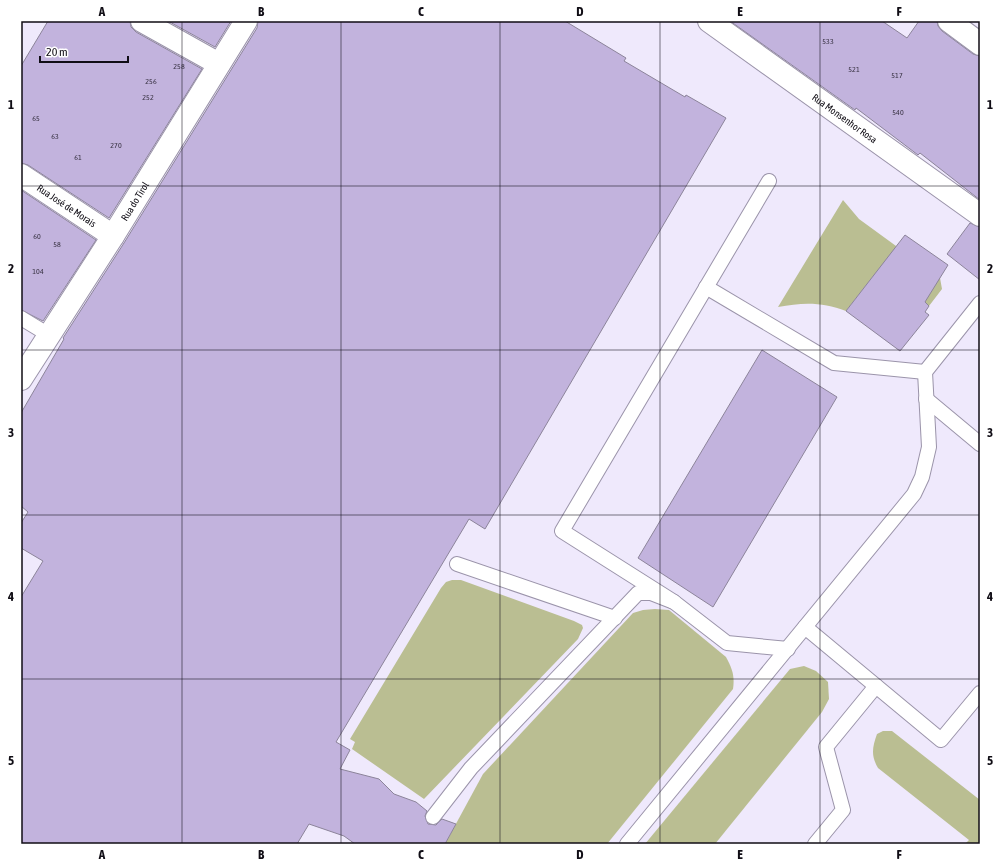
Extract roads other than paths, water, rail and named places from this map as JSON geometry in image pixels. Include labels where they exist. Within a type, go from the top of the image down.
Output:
[{"type":"street","points":[[142,21],[219,64]]},
{"type":"street","name":"Rua do Tirol","points":[[21,379],[113,236],[246,21]]},
{"type":"street","name":"Rua Monsenhor Rosa","points":[[709,21],[980,215]]},
{"type":"street","points":[[949,21],[980,44]]},
{"type":"street","name":"Rua José de Morais","points":[[21,175],[113,236]]},
{"type":"lane","points":[[769,181],[562,531],[674,602],[727,643],[788,648]]},
{"type":"lane","points":[[706,287],[834,363],[925,372]]},
{"type":"lane","points":[[627,844],[914,494],[922,477],[929,447],[925,372],[980,302]]},
{"type":"lane","points":[[21,318],[49,335]]},
{"type":"lane","points":[[926,399],[980,444]]},
{"type":"lane","points":[[458,564],[615,618]]},
{"type":"lane","points":[[433,817],[471,768],[638,593],[651,593],[674,602]]},
{"type":"lane","points":[[805,627],[941,740],[980,693]]},
{"type":"lane","points":[[814,844],[843,810],[826,747],[876,686]]}]
